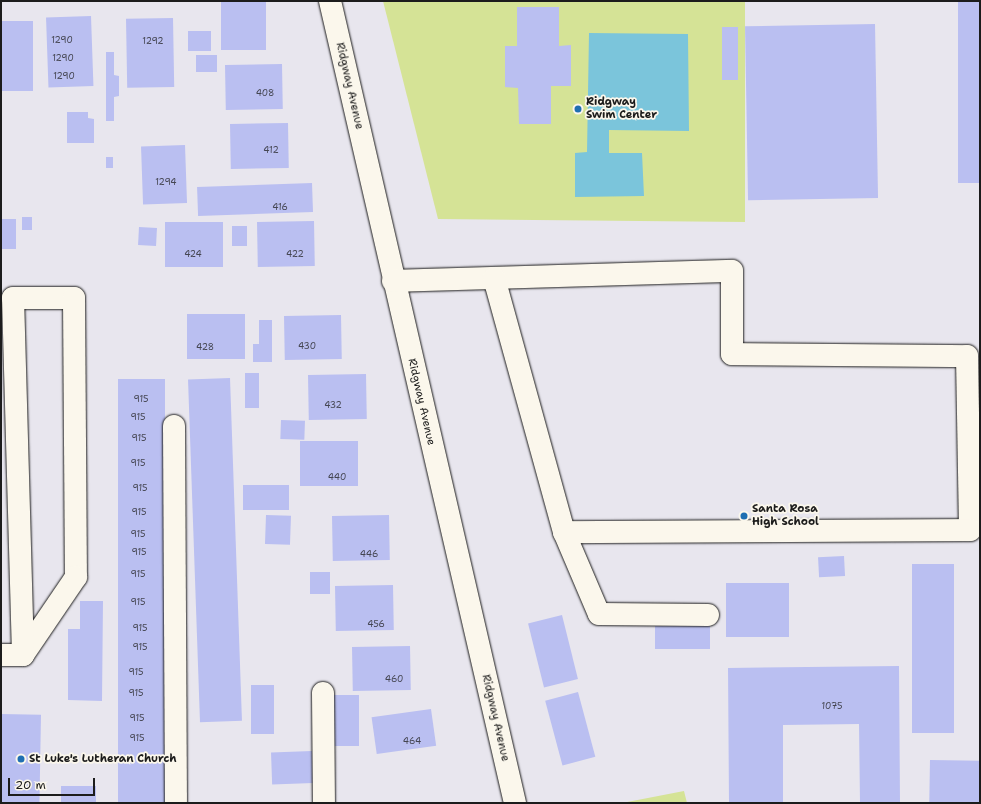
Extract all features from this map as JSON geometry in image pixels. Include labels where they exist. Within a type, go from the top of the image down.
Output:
[{"type":"street","name":"Ridgway Avenue","points":[[330,1],[393,281],[515,803]]},
{"type":"street","points":[[393,281],[732,271],[732,354],[967,356],[970,530],[564,532]]},
{"type":"street","points":[[494,278],[564,532],[599,614],[708,615]]},
{"type":"street","points":[[13,298],[74,298],[76,577],[23,655],[13,298]]},
{"type":"street","points":[[174,426],[176,803]]},
{"type":"street","points":[[1,655],[23,655]]},
{"type":"street","points":[[323,693],[324,803]]},
{"type":"green space","name":"Ridgway Swim Center","points":[[383,1],[745,1],[745,222],[438,219]]},
{"type":"green space","points":[[684,791],[687,803],[622,803]]},
{"type":"water","points":[[589,33],[688,34],[689,131],[609,130],[609,153],[642,153],[644,196],[575,197],[575,153],[587,152]]},
{"type":"building","points":[[221,1],[266,1],[266,50],[221,50]]},
{"type":"building","points":[[958,1],[980,1],[980,183],[958,183]]},
{"type":"building","points":[[517,7],[559,7],[559,46],[571,45],[571,86],[551,86],[551,124],[519,124],[518,88],[505,87],[505,46],[517,46]]},
{"type":"building","points":[[91,16],[93,86],[48,88],[46,18]]},
{"type":"building","points":[[173,18],[174,87],[127,88],[126,19]]},
{"type":"building","points":[[1,21],[33,21],[33,91],[1,91]]},
{"type":"building","points":[[875,24],[878,198],[748,200],[745,26]]},
{"type":"building","points":[[722,27],[738,27],[738,80],[722,80]]},
{"type":"building","points":[[188,31],[211,31],[211,51],[188,51]]},
{"type":"building","points":[[106,52],[114,52],[114,75],[119,76],[119,96],[114,97],[114,121],[106,121]]},
{"type":"building","points":[[196,55],[217,55],[217,72],[196,72]]},
{"type":"building","points":[[282,64],[283,109],[226,110],[225,65]]},
{"type":"building","points":[[67,112],[88,112],[88,118],[94,119],[94,143],[67,143]]},
{"type":"building","points":[[288,123],[289,168],[231,169],[230,124]]},
{"type":"building","points":[[185,145],[187,203],[143,205],[141,147]]},
{"type":"building","points":[[106,157],[113,157],[113,168],[106,168]]},
{"type":"building","points":[[312,183],[313,212],[198,216],[197,187]]},
{"type":"building","points":[[22,217],[32,217],[32,230],[22,230]]},
{"type":"building","points":[[1,219],[16,219],[16,249],[1,249]]},
{"type":"building","points":[[314,221],[315,266],[258,267],[257,222]]},
{"type":"building","points":[[165,222],[223,222],[223,267],[165,267]]},
{"type":"building","points":[[232,226],[247,226],[247,246],[232,246]]},
{"type":"building","points":[[139,227],[157,228],[156,246],[138,245]]},
{"type":"building","points":[[187,314],[245,314],[245,359],[187,359]]},
{"type":"building","points":[[341,315],[342,359],[285,360],[284,316]]},
{"type":"building","points":[[259,320],[272,320],[272,362],[253,362],[253,344],[259,344]]},
{"type":"building","points":[[245,373],[259,373],[259,408],[245,408]]},
{"type":"building","points":[[366,374],[367,419],[309,420],[308,375]]},
{"type":"building","points":[[230,378],[242,721],[200,722],[188,379]]},
{"type":"building","points":[[118,379],[165,379],[165,803],[118,803]]},
{"type":"building","points":[[281,420],[305,421],[304,440],[280,439]]},
{"type":"building","points":[[300,441],[358,441],[358,486],[300,486]]},
{"type":"building","points":[[243,485],[289,485],[289,510],[243,510]]},
{"type":"building","points":[[266,515],[291,516],[290,545],[265,544]]},
{"type":"building","points":[[389,515],[390,560],[333,561],[332,516]]},
{"type":"building","points":[[844,556],[845,576],[819,577],[818,557]]},
{"type":"building","points":[[912,564],[954,564],[954,733],[912,733]]},
{"type":"building","points":[[310,572],[330,572],[330,594],[310,594]]},
{"type":"building","points":[[726,583],[789,583],[789,637],[726,637]]},
{"type":"building","points":[[393,585],[394,630],[336,631],[335,586]]},
{"type":"building","points":[[80,601],[103,601],[102,701],[68,700],[68,629],[80,629]]},
{"type":"building","points":[[562,615],[578,679],[544,688],[528,623]]},
{"type":"building","points":[[655,626],[710,626],[710,649],[655,649]]},
{"type":"building","points":[[410,646],[411,690],[353,691],[352,647]]},
{"type":"building","points":[[899,666],[900,803],[860,803],[859,724],[783,725],[783,803],[729,803],[728,668]]},
{"type":"building","points":[[251,685],[274,685],[274,734],[251,734]]},
{"type":"building","points":[[578,692],[595,757],[562,766],[545,701]]},
{"type":"building","points":[[331,695],[359,695],[359,746],[331,746]]},
{"type":"building","points":[[431,709],[436,746],[377,754],[372,717]]},
{"type":"building","name":"St Luke's Lutheran Church","points":[[1,714],[41,715],[39,803],[1,803]]},
{"type":"building","points":[[312,751],[313,783],[272,784],[271,752]]},
{"type":"building","points":[[930,760],[980,761],[979,803],[929,803]]},
{"type":"building","points":[[61,786],[96,786],[96,803],[61,803]]},
{"type":"place","name":"Ridgway Swim Center","points":[[578,109]]},
{"type":"place","name":"Santa Rosa High School","points":[[744,516]]},
{"type":"place","name":"St Luke's Lutheran Church","points":[[21,759]]}]
